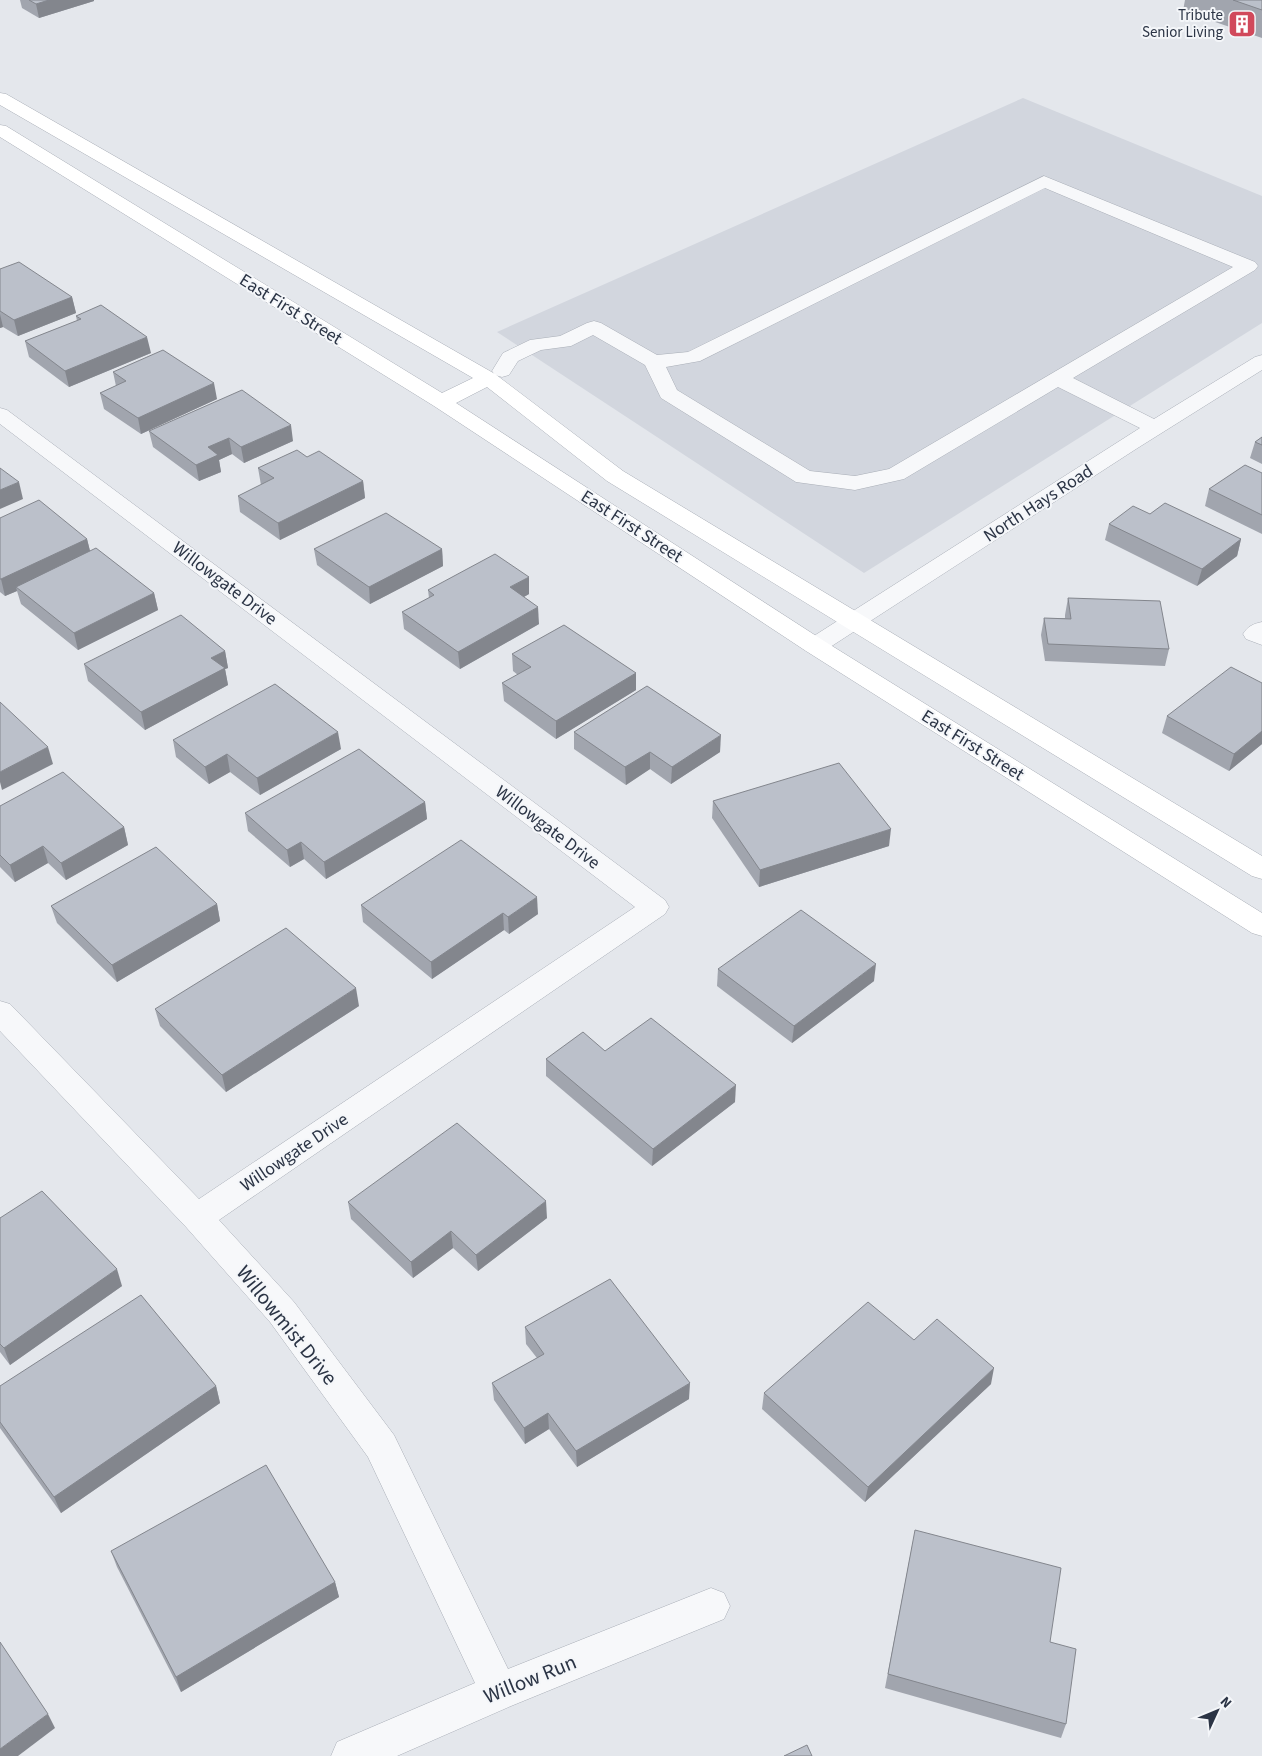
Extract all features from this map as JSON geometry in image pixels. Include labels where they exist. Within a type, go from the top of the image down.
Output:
[{"type":"main road","name":"East First Street","points":[[0,98],[495,375],[615,476],[1262,869]]},
{"type":"main road","points":[[0,125],[29,115]]},
{"type":"main road","name":"East First Street","points":[[0,130],[442,402],[815,646],[1262,926]]},
{"type":"main road","points":[[442,402],[495,375]]},
{"type":"street","points":[[495,375],[510,357],[537,344],[564,342],[594,328],[654,362],[668,394],[804,478],[855,483],[896,474],[1248,266],[1044,181],[693,357],[654,362]]},
{"type":"street","points":[[495,375],[535,366],[558,355],[564,342]]},
{"type":"street","name":"North Hays Road","points":[[815,646],[1155,427],[1262,362]]},
{"type":"street","points":[[1056,378],[1155,427]]},
{"type":"street","name":"Willowgate Drive","points":[[0,414],[655,907],[197,1218]]},
{"type":"street","name":"Willowmist Drive","points":[[0,1012],[197,1218],[282,1312],[381,1446],[499,1692]]},
{"type":"street","name":"Willow Run","points":[[351,1756],[499,1692],[710,1606]]},
{"type":"shaded area","points":[[1023,98],[1262,196],[1262,323],[864,573],[497,332]]},
{"type":"building","points":[[29,0],[49,0],[36,4]]},
{"type":"building","points":[[1233,0],[1262,0],[1262,10]]},
{"type":"building","points":[[19,262],[72,297],[14,320],[0,311],[0,269]]},
{"type":"building","points":[[101,305],[147,337],[65,371],[25,341],[81,319],[76,316]]},
{"type":"building","points":[[163,350],[214,383],[138,418],[100,393],[126,381],[113,372]]},
{"type":"building","points":[[242,390],[291,425],[241,447],[229,438],[208,447],[218,455],[196,465],[149,431]]},
{"type":"building","points":[[1262,437],[1262,445],[1255,442]]},
{"type":"building","points":[[297,450],[307,457],[319,451],[363,481],[278,523],[238,496],[274,478],[258,468]]},
{"type":"building","points":[[1245,465],[1262,473],[1262,515],[1209,489]]},
{"type":"building","points":[[0,468],[19,482],[0,490]]},
{"type":"building","points":[[39,500],[87,539],[0,579],[0,518]]},
{"type":"building","points":[[1165,503],[1241,539],[1202,569],[1109,524],[1133,506],[1150,514]]},
{"type":"building","points":[[386,513],[442,549],[369,587],[314,549]]},
{"type":"building","points":[[96,548],[154,593],[74,633],[16,587]]},
{"type":"building","points":[[495,554],[529,577],[510,587],[538,607],[458,652],[402,612],[434,595],[428,590]]},
{"type":"building","points":[[1068,598],[1160,601],[1169,649],[1048,644],[1044,618],[1071,619]]},
{"type":"building","points":[[181,615],[225,651],[211,658],[225,668],[141,712],[84,664]]},
{"type":"building","points":[[564,625],[636,673],[556,721],[502,683],[531,667],[512,654]]},
{"type":"building","points":[[1231,667],[1262,683],[1262,731],[1234,754],[1167,716]]},
{"type":"building","points":[[275,684],[338,732],[257,778],[227,754],[205,767],[173,740]]},
{"type":"building","points":[[647,686],[721,735],[672,767],[650,752],[625,767],[574,732]]},
{"type":"building","points":[[0,702],[48,747],[0,772]]},
{"type":"building","points":[[359,749],[425,802],[324,862],[301,842],[287,850],[245,813]]},
{"type":"building","points":[[839,763],[891,829],[760,870],[713,801]]},
{"type":"building","points":[[63,772],[124,827],[61,863],[43,846],[10,865],[0,855],[0,806]]},
{"type":"building","points":[[461,840],[537,897],[508,917],[503,913],[431,962],[361,905]]},
{"type":"building","points":[[156,847],[217,904],[112,965],[51,906]]},
{"type":"building","points":[[801,910],[876,964],[794,1026],[718,969]]},
{"type":"building","points":[[286,928],[356,988],[222,1075],[155,1009]]},
{"type":"building","points":[[651,1018],[736,1085],[653,1149],[546,1059],[583,1032],[605,1051]]},
{"type":"building","points":[[457,1123],[546,1201],[476,1255],[451,1231],[411,1262],[348,1202]]},
{"type":"building","points":[[42,1191],[117,1269],[4,1348],[0,1344],[0,1218]]},
{"type":"building","points":[[610,1279],[690,1383],[576,1451],[548,1413],[524,1428],[492,1383],[544,1354],[525,1327]]},
{"type":"building","points":[[141,1295],[216,1386],[54,1497],[0,1422],[0,1386]]},
{"type":"building","points":[[868,1302],[914,1340],[937,1319],[994,1368],[868,1487],[764,1393]]},
{"type":"building","points":[[266,1465],[335,1582],[176,1677],[111,1551]]},
{"type":"building","points":[[915,1530],[1061,1568],[1050,1642],[1076,1649],[1066,1724],[888,1674]]},
{"type":"building","points":[[0,1642],[48,1714],[0,1749]]},
{"type":"building","points":[[807,1745],[812,1756],[784,1756]]},
{"type":"place","name":"Tribute Senior Living","points":[[1242,24]]}]
